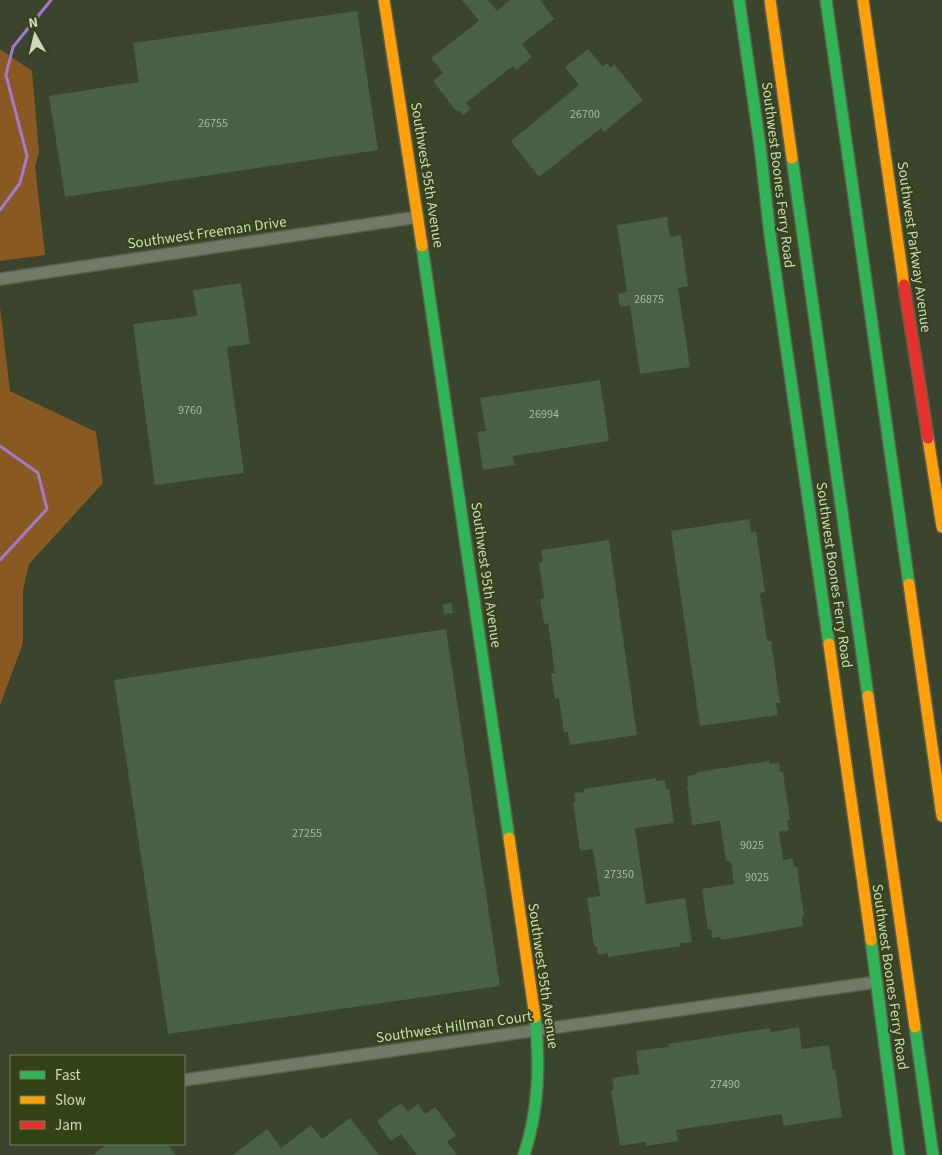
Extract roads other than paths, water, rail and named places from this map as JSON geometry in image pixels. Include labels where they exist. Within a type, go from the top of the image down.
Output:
[{"type":"main road","name":"Southwest 95th Avenue","points":[[384,0],[418,217],[537,1031],[540,1060],[539,1086],[533,1123],[524,1155]]},
{"type":"main road","name":"Southwest Boones Ferry Road","points":[[739,0],[900,1155]]},
{"type":"main road","points":[[770,0],[933,1155]]},
{"type":"main road","points":[[826,0],[942,816]]},
{"type":"main road","name":"Southwest Parkway Avenue","points":[[863,0],[912,341],[942,528]]},
{"type":"street","name":"Southwest Freeman Drive","points":[[0,279],[418,217]]},
{"type":"street","name":"Southwest Hillman Court","points":[[185,1080],[876,982]]},
{"type":"waterway","points":[[0,210],[20,183],[27,156],[6,75],[13,47],[51,0]]},
{"type":"waterway","points":[[0,446],[38,473],[47,509],[0,560]]}]
